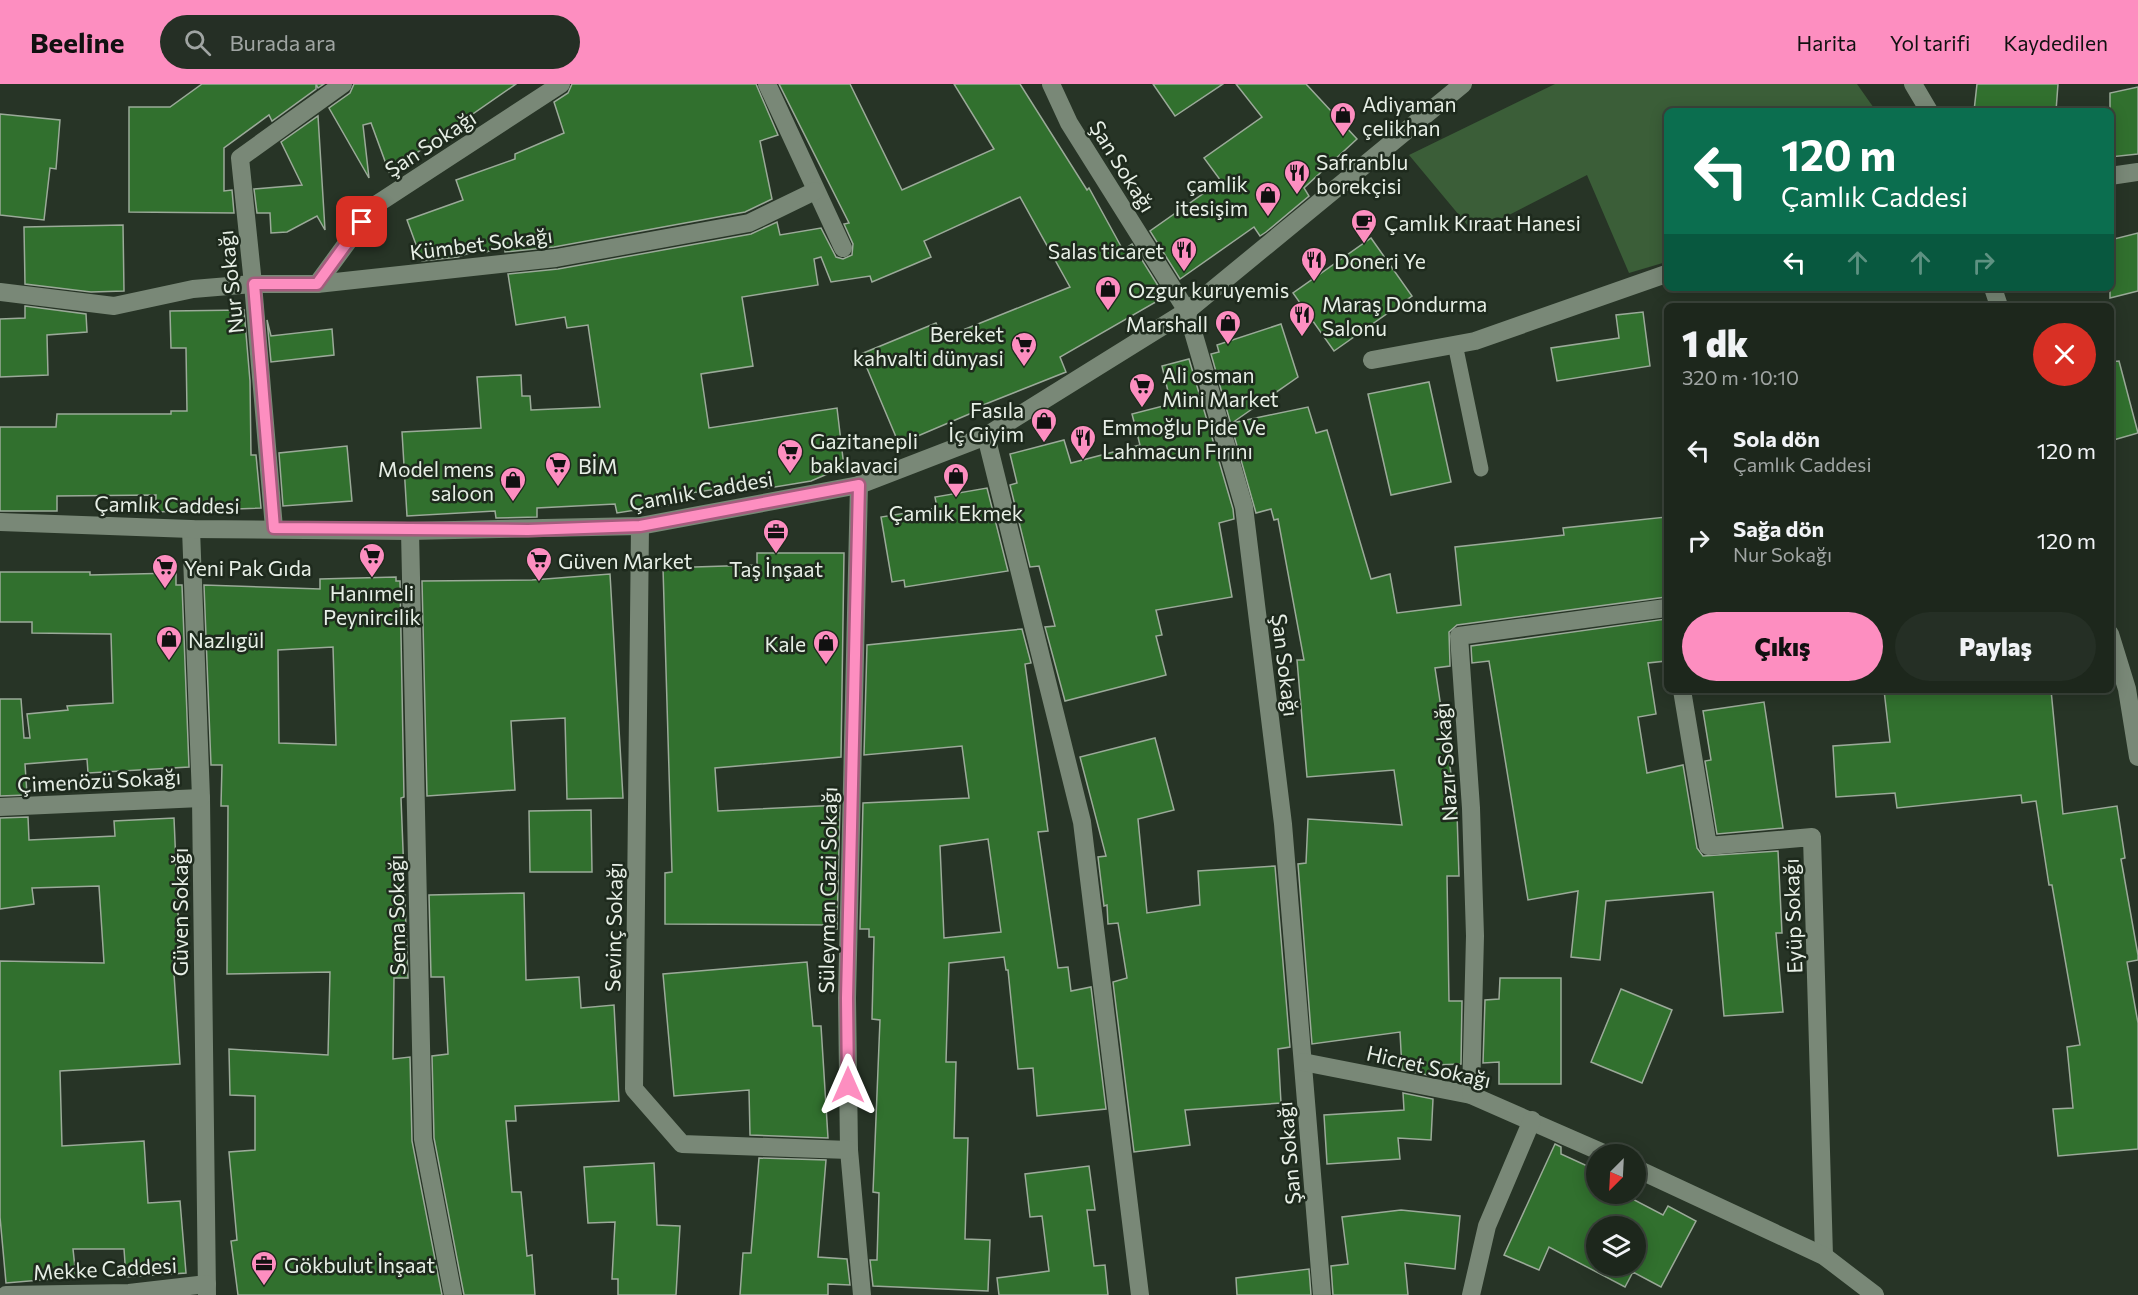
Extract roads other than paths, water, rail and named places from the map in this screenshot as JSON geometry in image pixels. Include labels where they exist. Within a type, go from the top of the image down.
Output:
[{"type":"street","name":"Nur Sokağı","points":[[274,528],[254,284],[240,158],[343,84]]},
{"type":"street","name":"Şan Sokağı","points":[[317,284],[374,206],[561,84]]},
{"type":"street","points":[[767,84],[843,248]]},
{"type":"street","name":"Şan Sokağı","points":[[1051,84],[1069,123],[1187,311],[1244,507],[1283,824],[1322,1295]]},
{"type":"street","name":"Çamlık Caddesi","points":[[0,522],[191,529],[410,531],[640,526],[859,485],[986,436],[1187,311],[1463,84]]},
{"type":"street","points":[[1913,84],[1927,108]]},
{"type":"street","points":[[2114,175],[2138,172]]},
{"type":"street","name":"Kümbet Sokağı","points":[[0,292],[114,306],[193,289],[254,284],[317,284],[556,258],[749,223],[815,191]]},
{"type":"street","points":[[1372,360],[1475,341],[1664,274]]},
{"type":"street","points":[[986,436],[1082,822],[1140,1295]]},
{"type":"street","name":"Süleyman Gazi Sokağı","points":[[859,485],[847,998],[849,1150],[862,1295]]},
{"type":"street","name":"Sevinç Sokağı","points":[[640,526],[633,1089],[682,1144],[849,1150]]},
{"type":"street","name":"Güven Sokağı","points":[[191,529],[201,798],[207,1289]]},
{"type":"street","name":"Sema Sokağı","points":[[410,531],[423,1139],[453,1295]]},
{"type":"street","name":"Nazır Sokağı","points":[[1472,1095],[1475,924],[1471,808],[1459,636],[1664,608]]},
{"type":"street","points":[[2114,647],[2127,689],[2138,757]]},
{"type":"street","name":"Eyüp Sokağı","points":[[1682,693],[1708,846],[1812,837],[1824,1256]]},
{"type":"street","name":"Çimenözü Sokağı","points":[[0,807],[201,798]]},
{"type":"street","name":"Hicret Sokağı","points":[[1303,1062],[1472,1095],[1586,1145]]},
{"type":"street","points":[[1471,1295],[1487,1226],[1532,1120]]},
{"type":"street","points":[[1646,1173],[1824,1256],[1875,1295]]},
{"type":"street","name":"Mekke Caddesi","points":[[6,1295],[207,1289]]},
{"type":"lane","points":[[1455,345],[1482,469]]},
{"type":"place","name":"Adiyaman çelikhan","points":[[1343,138]]},
{"type":"place","name":"Safranblu borekçisi","points":[[1297,196]]},
{"type":"place","name":"çamlik itesişim","points":[[1268,218]]},
{"type":"place","name":"Çamlık Kıraat Hanesi","points":[[1364,245]]},
{"type":"place","name":"Salas ticaret","points":[[1184,273]]},
{"type":"place","name":"Doneri Ye","points":[[1314,283]]},
{"type":"place","name":"Ozgur kuruyemis","points":[[1108,312]]},
{"type":"place","name":"Maraş Dondurma Salonu","points":[[1302,338]]},
{"type":"place","name":"Marshall","points":[[1228,346]]},
{"type":"place","name":"Bereket kahvalti dünyasi","points":[[1024,368]]},
{"type":"place","name":"Ali osman Mini Market","points":[[1142,409]]},
{"type":"place","name":"Fasıla İç Giyim","points":[[1044,444]]},
{"type":"place","name":"Emmoğlu Pide Ve Lahmacun Fırını","points":[[1083,461]]},
{"type":"place","name":"Gazitanepli baklavaci","points":[[790,475]]},
{"type":"place","name":"BİM","points":[[558,488]]},
{"type":"place","name":"Çamlık Ekmek","points":[[956,499]]},
{"type":"place","name":"Model mens saloon","points":[[513,503]]},
{"type":"place","name":"Taş İnşaat","points":[[776,555]]},
{"type":"place","name":"Hanımeli Peynircilik","points":[[372,579]]},
{"type":"place","name":"Güven Market","points":[[539,583]]},
{"type":"place","name":"Yeni Pak Gıda","points":[[165,590]]},
{"type":"place","name":"Nazlıgül","points":[[169,662]]},
{"type":"place","name":"Kale","points":[[826,666]]},
{"type":"place","name":"Gökbulut İnşaat","points":[[264,1287]]}]
